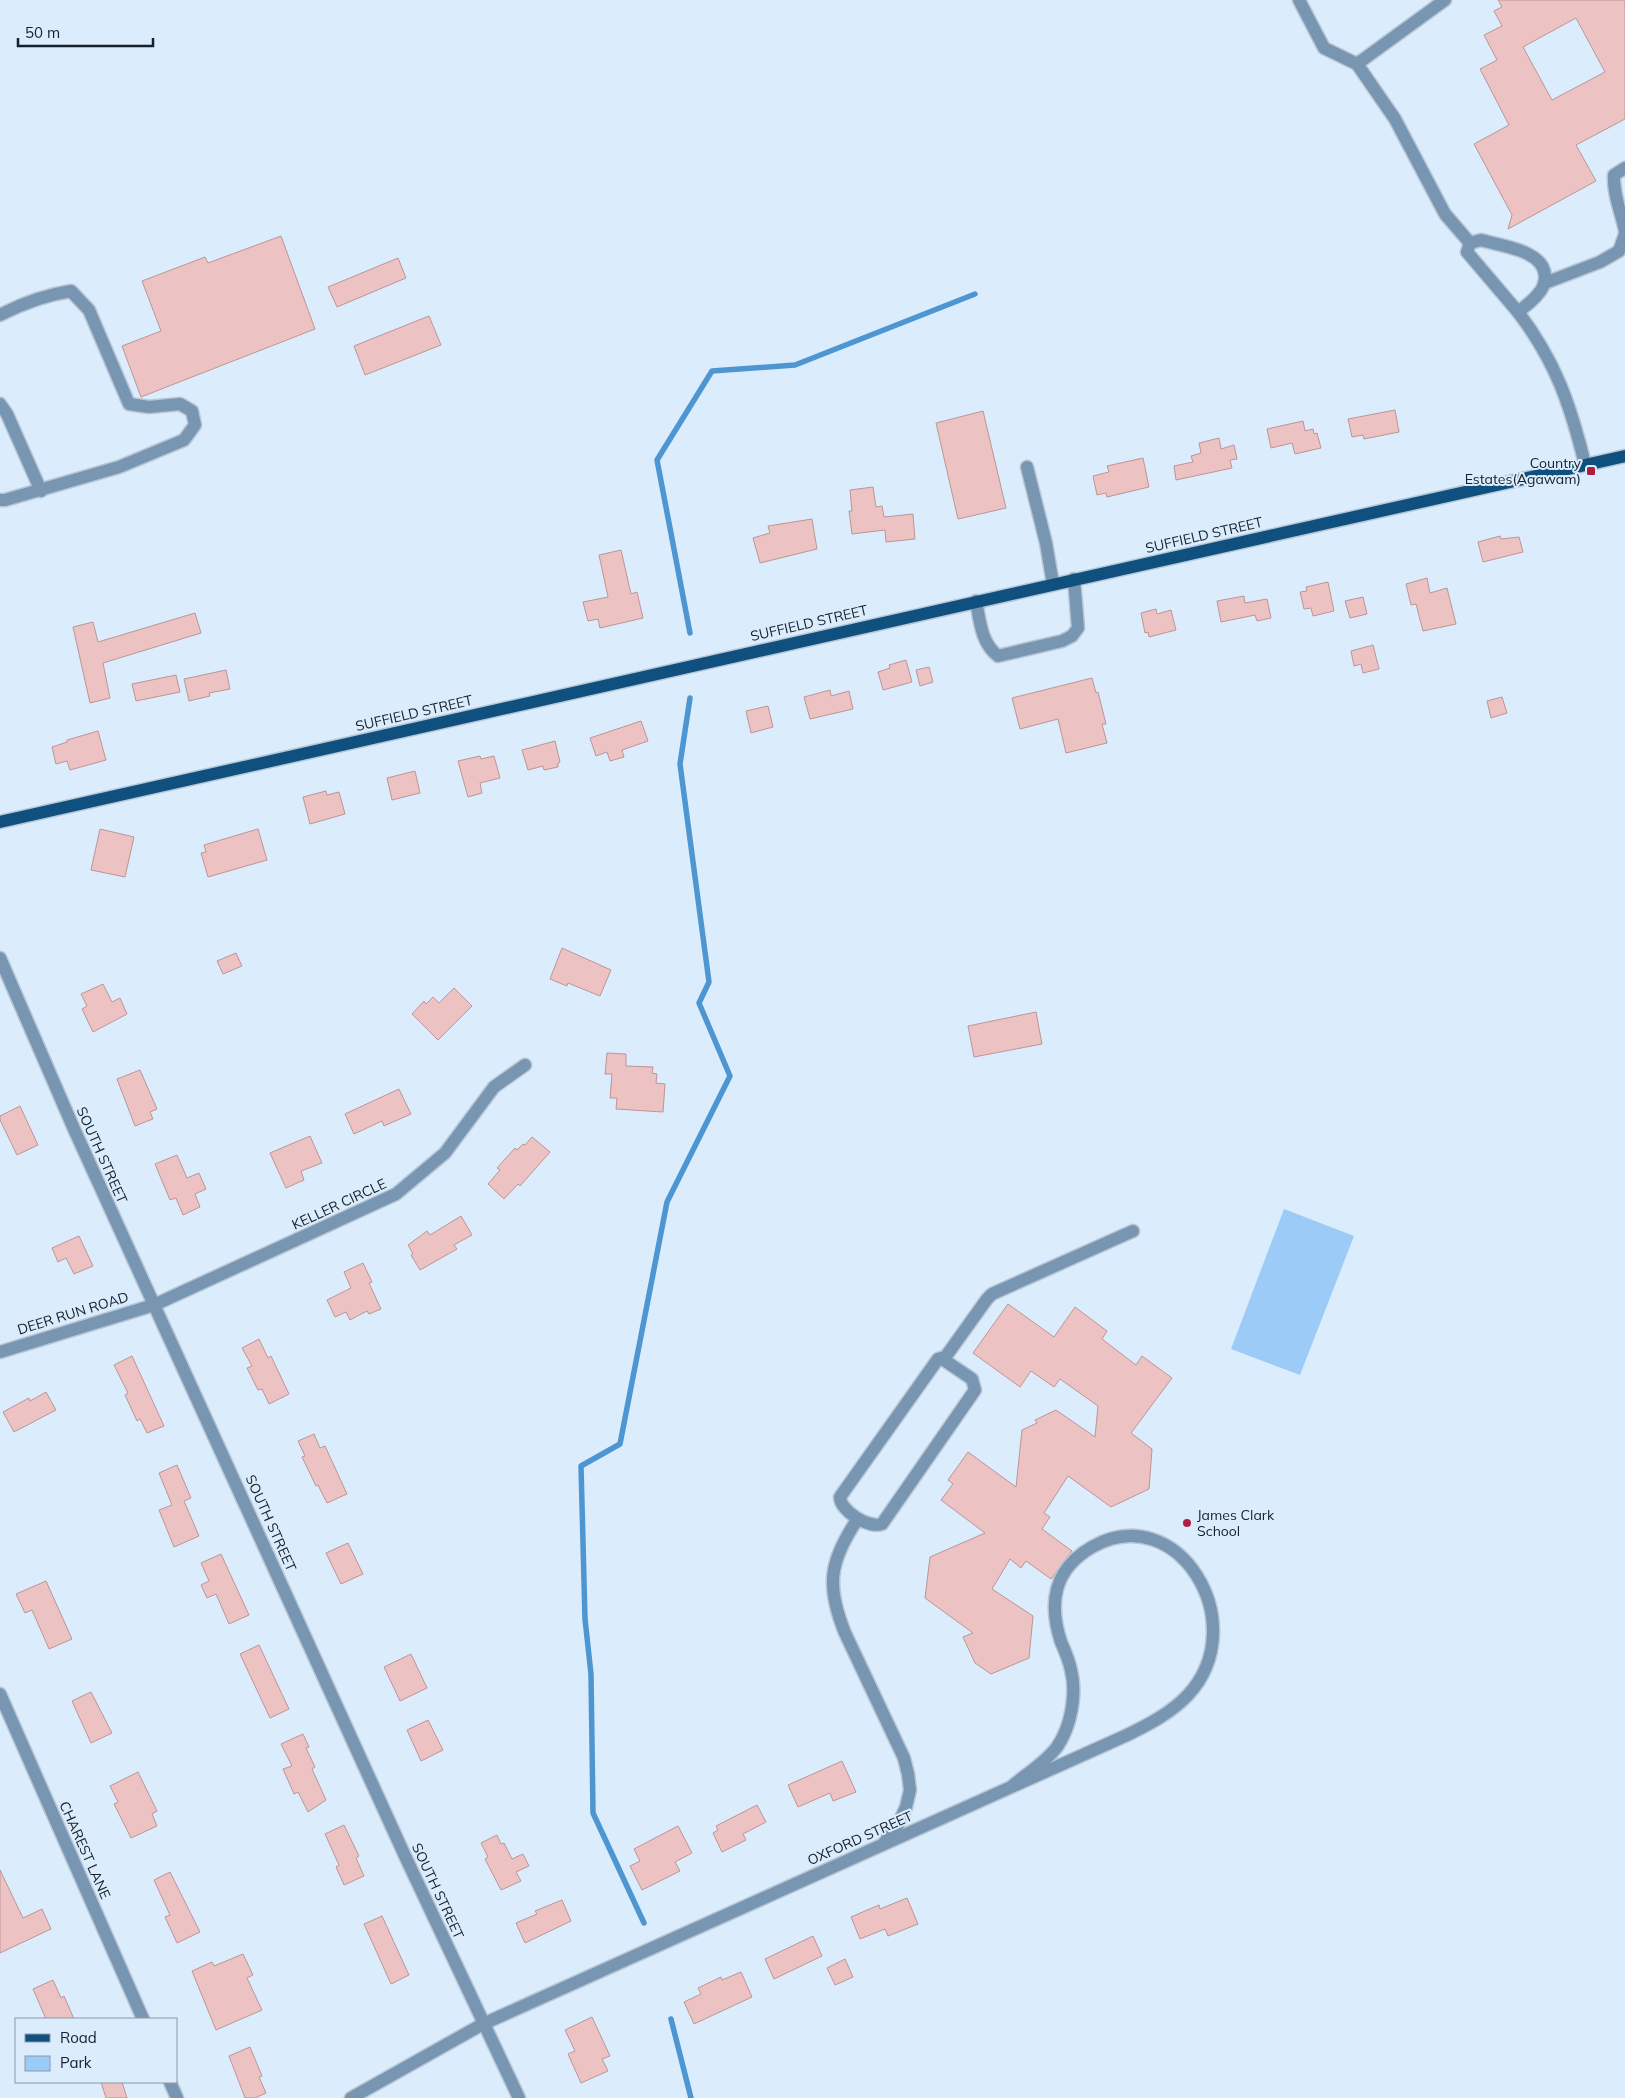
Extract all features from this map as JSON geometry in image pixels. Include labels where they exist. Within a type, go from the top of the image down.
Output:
[{"type":"main road","name":"SUFFIELD STREET","points":[[0,822],[1625,456]]},
{"type":"street","points":[[1299,0],[1324,48],[1357,64],[1395,119],[1444,214],[1470,243]]},
{"type":"street","points":[[1357,64],[1445,0]]},
{"type":"street","points":[[1545,284],[1600,262],[1619,251],[1625,232],[1621,210],[1614,190],[1614,175],[1625,168]]},
{"type":"street","points":[[1470,243],[1481,240],[1528,253],[1537,259],[1544,271],[1545,284],[1539,294],[1518,312]]},
{"type":"street","points":[[1470,243],[1468,252],[1518,312],[1546,354],[1558,377],[1570,408],[1585,464]]},
{"type":"street","points":[[0,315],[23,303],[51,294],[71,291],[88,310],[129,404],[149,407],[180,404],[192,411],[194,425],[184,440],[119,467],[41,491],[0,500]]},
{"type":"street","points":[[0,404],[7,414],[41,491]]},
{"type":"street","points":[[1027,467],[1046,543],[1053,584]]},
{"type":"street","points":[[976,601],[984,640],[990,650],[998,656],[1062,641],[1072,636],[1078,628],[1074,579]]},
{"type":"street","name":"SOUTH STREET","points":[[0,958],[74,1129],[154,1305],[483,2024],[519,2098]]},
{"type":"street","name":"KELLER CIRCLE","points":[[154,1305],[396,1194],[445,1153],[494,1087],[525,1065]]},
{"type":"street","points":[[944,1358],[972,1379],[975,1390],[882,1524],[876,1526],[857,1520],[841,1504],[840,1497],[938,1359],[944,1358],[987,1299],[992,1294],[1133,1231]]},
{"type":"street","name":"DEER RUN ROAD","points":[[0,1352],[29,1341],[154,1305]]},
{"type":"street","points":[[857,1520],[844,1541],[836,1560],[832,1590],[836,1611],[845,1633],[907,1766],[910,1790],[906,1807],[898,1825],[884,1843]]},
{"type":"street","name":"OXFORD STREET","points":[[351,2098],[483,2024],[1142,1728],[1170,1711],[1189,1694],[1198,1681],[1206,1668],[1214,1640],[1212,1612],[1205,1592],[1188,1563],[1171,1549],[1150,1540],[1130,1536],[1111,1539],[1084,1552],[1063,1574],[1056,1590],[1055,1602],[1057,1626],[1072,1672],[1073,1698],[1068,1723],[1056,1747],[1043,1761],[1011,1786]]},
{"type":"street","name":"CHAREST LANE","points":[[0,1694],[143,2018]]},
{"type":"street","points":[[170,2083],[177,2098]]},
{"type":"green space","points":[[1284,1209],[1354,1236],[1300,1375],[1231,1349]]},
{"type":"building","points":[[1498,0],[1625,0],[1625,119],[1576,145],[1596,181],[1508,229],[1512,215],[1474,144],[1509,125],[1480,69],[1497,60],[1484,35],[1502,26],[1494,11],[1502,7]],"holes":[[[1576,18],[1605,72],[1552,100],[1523,47]]]},
{"type":"building","points":[[281,236],[315,329],[141,397],[122,346],[161,331],[142,281],[205,257],[208,263]]},
{"type":"building","points":[[398,258],[406,278],[337,307],[328,287]]},
{"type":"building","points":[[429,316],[441,345],[365,375],[354,346]]},
{"type":"building","points":[[1395,410],[1399,432],[1364,439],[1363,435],[1352,437],[1348,419]]},
{"type":"building","points":[[983,411],[1006,508],[958,519],[936,423]]},
{"type":"building","points":[[1303,421],[1305,431],[1313,429],[1314,434],[1317,433],[1321,448],[1295,454],[1292,443],[1271,448],[1267,429]]},
{"type":"building","points":[[1219,438],[1221,449],[1234,445],[1237,459],[1230,460],[1232,468],[1176,480],[1174,466],[1193,462],[1191,456],[1201,453],[1199,443]]},
{"type":"building","points":[[1143,458],[1149,487],[1107,497],[1106,493],[1097,495],[1093,476],[1109,472],[1107,466]]},
{"type":"building","points":[[873,487],[876,507],[882,506],[884,517],[913,514],[915,539],[886,542],[885,530],[852,534],[849,511],[852,511],[850,490]]},
{"type":"building","points":[[812,519],[817,549],[760,563],[753,538],[770,533],[768,526]]},
{"type":"building","points":[[1500,536],[1501,539],[1519,537],[1523,552],[1483,562],[1478,542]]},
{"type":"building","points":[[621,550],[631,594],[637,592],[643,618],[600,628],[598,619],[588,621],[583,602],[608,597],[599,555]]},
{"type":"building","points":[[1427,578],[1430,593],[1447,588],[1456,624],[1423,631],[1416,604],[1411,605],[1406,584]]},
{"type":"building","points":[[1328,582],[1334,611],[1313,616],[1311,608],[1304,609],[1300,592],[1307,591],[1306,587]]},
{"type":"building","points":[[1244,596],[1245,603],[1267,599],[1271,618],[1257,621],[1255,615],[1221,622],[1217,601]]},
{"type":"building","points":[[1363,597],[1367,614],[1350,618],[1345,601]]},
{"type":"building","points":[[1156,609],[1157,614],[1171,610],[1176,630],[1149,637],[1148,632],[1145,633],[1141,613]]},
{"type":"building","points":[[195,613],[201,633],[103,663],[110,698],[90,703],[73,627],[93,622],[98,642]]},
{"type":"building","points":[[1373,645],[1379,669],[1363,673],[1361,664],[1354,666],[1351,651]]},
{"type":"building","points":[[906,660],[912,682],[883,690],[878,672],[890,668],[889,665]]},
{"type":"building","points":[[929,667],[933,682],[920,686],[916,670]]},
{"type":"building","points":[[226,670],[230,689],[209,693],[210,696],[189,701],[184,679]]},
{"type":"building","points":[[176,675],[180,692],[136,701],[132,684]]},
{"type":"building","points":[[1092,678],[1096,693],[1098,692],[1106,724],[1102,724],[1107,743],[1066,753],[1058,719],[1020,729],[1012,698]]},
{"type":"building","points":[[830,690],[831,696],[849,691],[853,709],[810,719],[804,697]]},
{"type":"building","points":[[1502,697],[1507,713],[1491,718],[1487,701]]},
{"type":"building","points":[[768,706],[773,727],[751,733],[746,711]]},
{"type":"building","points":[[641,721],[648,741],[622,750],[624,757],[610,761],[607,752],[596,756],[590,738]]},
{"type":"building","points":[[98,731],[106,760],[70,770],[67,761],[56,764],[52,747],[67,742],[67,740]]},
{"type":"building","points":[[555,741],[560,762],[558,767],[544,770],[543,766],[528,770],[522,750]]},
{"type":"building","points":[[480,756],[481,759],[494,756],[500,778],[480,783],[482,793],[468,797],[458,761]]},
{"type":"building","points":[[415,771],[420,793],[392,800],[387,778]]},
{"type":"building","points":[[326,791],[327,795],[339,792],[345,814],[310,824],[303,797]]},
{"type":"building","points":[[100,829],[134,837],[125,877],[91,870]]},
{"type":"building","points":[[258,829],[267,860],[208,877],[201,853],[206,852],[204,845]]},
{"type":"building","points":[[562,948],[611,970],[600,996],[568,983],[567,986],[550,979]]},
{"type":"building","points":[[236,953],[242,966],[223,974],[217,961]]},
{"type":"building","points":[[103,984],[112,1002],[120,998],[127,1014],[93,1032],[82,1009],[87,1006],[81,994]]},
{"type":"building","points":[[454,988],[472,1006],[438,1040],[412,1014],[424,1001],[426,1004],[433,997],[439,1003]]},
{"type":"building","points":[[1036,1012],[1042,1044],[974,1057],[968,1026]]},
{"type":"building","points":[[607,1053],[626,1054],[626,1066],[653,1067],[652,1073],[657,1074],[656,1083],[665,1084],[663,1112],[616,1109],[617,1098],[610,1098],[612,1074],[605,1074]]},
{"type":"building","points":[[140,1070],[157,1109],[150,1112],[153,1119],[135,1126],[117,1079]]},
{"type":"building","points":[[399,1089],[411,1114],[384,1126],[382,1121],[354,1134],[345,1114]]},
{"type":"building","points":[[20,1106],[38,1145],[17,1155],[0,1120],[0,1116]]},
{"type":"building","points":[[310,1136],[322,1163],[301,1171],[304,1180],[286,1188],[270,1153]]},
{"type":"building","points":[[532,1137],[550,1152],[520,1186],[518,1184],[504,1199],[488,1184],[500,1170],[497,1168],[515,1148],[517,1150],[523,1144],[525,1145]]},
{"type":"building","points":[[177,1155],[187,1178],[199,1173],[206,1189],[195,1194],[200,1207],[183,1215],[176,1198],[170,1200],[155,1164]]},
{"type":"building","points":[[461,1216],[472,1235],[454,1245],[457,1249],[420,1270],[411,1255],[413,1254],[408,1245],[427,1231],[430,1235]]},
{"type":"building","points":[[79,1236],[93,1266],[74,1274],[66,1258],[58,1262],[52,1248]]},
{"type":"building","points":[[363,1263],[372,1282],[369,1283],[381,1309],[369,1314],[367,1311],[350,1320],[346,1312],[335,1317],[327,1300],[351,1288],[344,1272]]},
{"type":"building","points":[[1008,1304],[1054,1337],[1075,1307],[1107,1331],[1102,1339],[1136,1365],[1142,1356],[1172,1378],[1131,1433],[1152,1449],[1149,1489],[1111,1507],[1068,1476],[1044,1513],[1050,1517],[1042,1529],[1072,1551],[1051,1579],[1026,1561],[1021,1568],[1010,1559],[992,1589],[1033,1616],[1029,1658],[991,1674],[975,1663],[963,1637],[973,1633],[925,1598],[930,1557],[985,1533],[941,1500],[953,1484],[948,1480],[968,1452],[1016,1487],[1022,1430],[1037,1423],[1035,1420],[1056,1410],[1095,1437],[1098,1406],[1060,1379],[1054,1387],[1031,1371],[1020,1387],[973,1353]]},
{"type":"building","points":[[259,1339],[268,1358],[271,1356],[289,1394],[269,1404],[262,1389],[258,1390],[247,1368],[252,1366],[242,1348]]},
{"type":"building","points":[[132,1356],[164,1426],[147,1433],[140,1419],[137,1421],[125,1395],[128,1393],[114,1365]]},
{"type":"building","points":[[46,1392],[56,1410],[14,1432],[3,1412],[29,1398],[30,1401]]},
{"type":"building","points":[[314,1434],[320,1448],[325,1446],[347,1494],[327,1503],[318,1485],[316,1486],[302,1457],[305,1456],[298,1441]]},
{"type":"building","points":[[177,1465],[191,1498],[184,1501],[199,1536],[174,1547],[159,1510],[172,1505],[159,1473]]},
{"type":"building","points":[[348,1543],[363,1574],[341,1584],[326,1553]]},
{"type":"building","points":[[221,1554],[249,1615],[229,1624],[216,1594],[207,1598],[201,1585],[209,1581],[201,1563]]},
{"type":"building","points":[[46,1581],[72,1639],[49,1649],[32,1610],[25,1613],[16,1594]]},
{"type":"building","points":[[259,1645],[289,1709],[270,1718],[240,1654]]},
{"type":"building","points":[[411,1654],[427,1688],[400,1701],[384,1667]]},
{"type":"building","points":[[91,1692],[112,1733],[91,1743],[72,1701]]},
{"type":"building","points":[[428,1720],[443,1750],[421,1761],[407,1730]]},
{"type":"building","points":[[303,1734],[309,1747],[306,1748],[315,1767],[312,1769],[326,1800],[308,1812],[298,1792],[294,1794],[283,1769],[292,1766],[281,1744]]},
{"type":"building","points":[[842,1761],[856,1792],[833,1801],[830,1793],[798,1807],[788,1785]]},
{"type":"building","points":[[138,1772],[157,1811],[152,1814],[157,1826],[131,1838],[114,1804],[118,1802],[110,1786]]},
{"type":"building","points":[[757,1805],[766,1822],[743,1834],[746,1840],[722,1852],[713,1833],[718,1830],[716,1826]]},
{"type":"building","points":[[344,1825],[359,1856],[356,1858],[364,1876],[344,1885],[336,1867],[339,1865],[325,1834]]},
{"type":"building","points":[[678,1826],[692,1853],[675,1862],[680,1871],[642,1890],[630,1866],[640,1861],[634,1849]]},
{"type":"building","points":[[497,1835],[501,1844],[504,1843],[512,1859],[523,1854],[529,1866],[516,1872],[521,1881],[501,1890],[485,1859],[488,1857],[481,1843]]},
{"type":"building","points":[[0,1870],[23,1918],[42,1909],[51,1929],[0,1953]]},
{"type":"building","points":[[170,1872],[200,1932],[177,1943],[165,1917],[170,1915],[154,1880]]},
{"type":"building","points":[[907,1898],[918,1924],[888,1936],[885,1929],[860,1939],[851,1917],[879,1905],[880,1909]]},
{"type":"building","points":[[562,1900],[571,1921],[525,1943],[516,1923],[537,1914],[535,1911]]},
{"type":"building","points":[[382,1916],[409,1975],[391,1984],[364,1924]]},
{"type":"building","points":[[813,1936],[822,1956],[774,1979],[765,1959]]},
{"type":"building","points":[[243,1954],[253,1975],[247,1978],[262,2010],[216,2030],[192,1971],[212,1962],[214,1966]]},
{"type":"building","points":[[845,1959],[853,1977],[835,1985],[827,1968]]},
{"type":"building","points":[[741,1972],[752,1997],[694,2024],[684,2002],[701,1994],[698,1988],[721,1977],[722,1980]]},
{"type":"building","points":[[53,1980],[61,1998],[64,1996],[74,2018],[46,2018],[33,1989]]},
{"type":"building","points":[[592,2017],[610,2056],[602,2059],[608,2071],[581,2083],[568,2054],[575,2051],[565,2030]]},
{"type":"building","points":[[250,2047],[262,2076],[259,2077],[266,2093],[255,2098],[245,2098],[229,2056]]},
{"type":"building","points":[[101,2083],[122,2083],[127,2098],[106,2098]]},
{"type":"waterway","points":[[690,633],[657,460],[712,371],[795,365],[975,294]]},
{"type":"waterway","points":[[644,1923],[593,1813],[591,1674],[585,1619],[581,1466],[620,1444],[667,1202],[730,1076],[699,1003],[709,982],[680,764],[690,698]]},
{"type":"waterway","points":[[671,2019],[691,2098]]},
{"type":"place","name":"Country Estates(Agawam)","points":[[1591,471]]},
{"type":"place","name":"James Clark School","points":[[1187,1523]]}]
